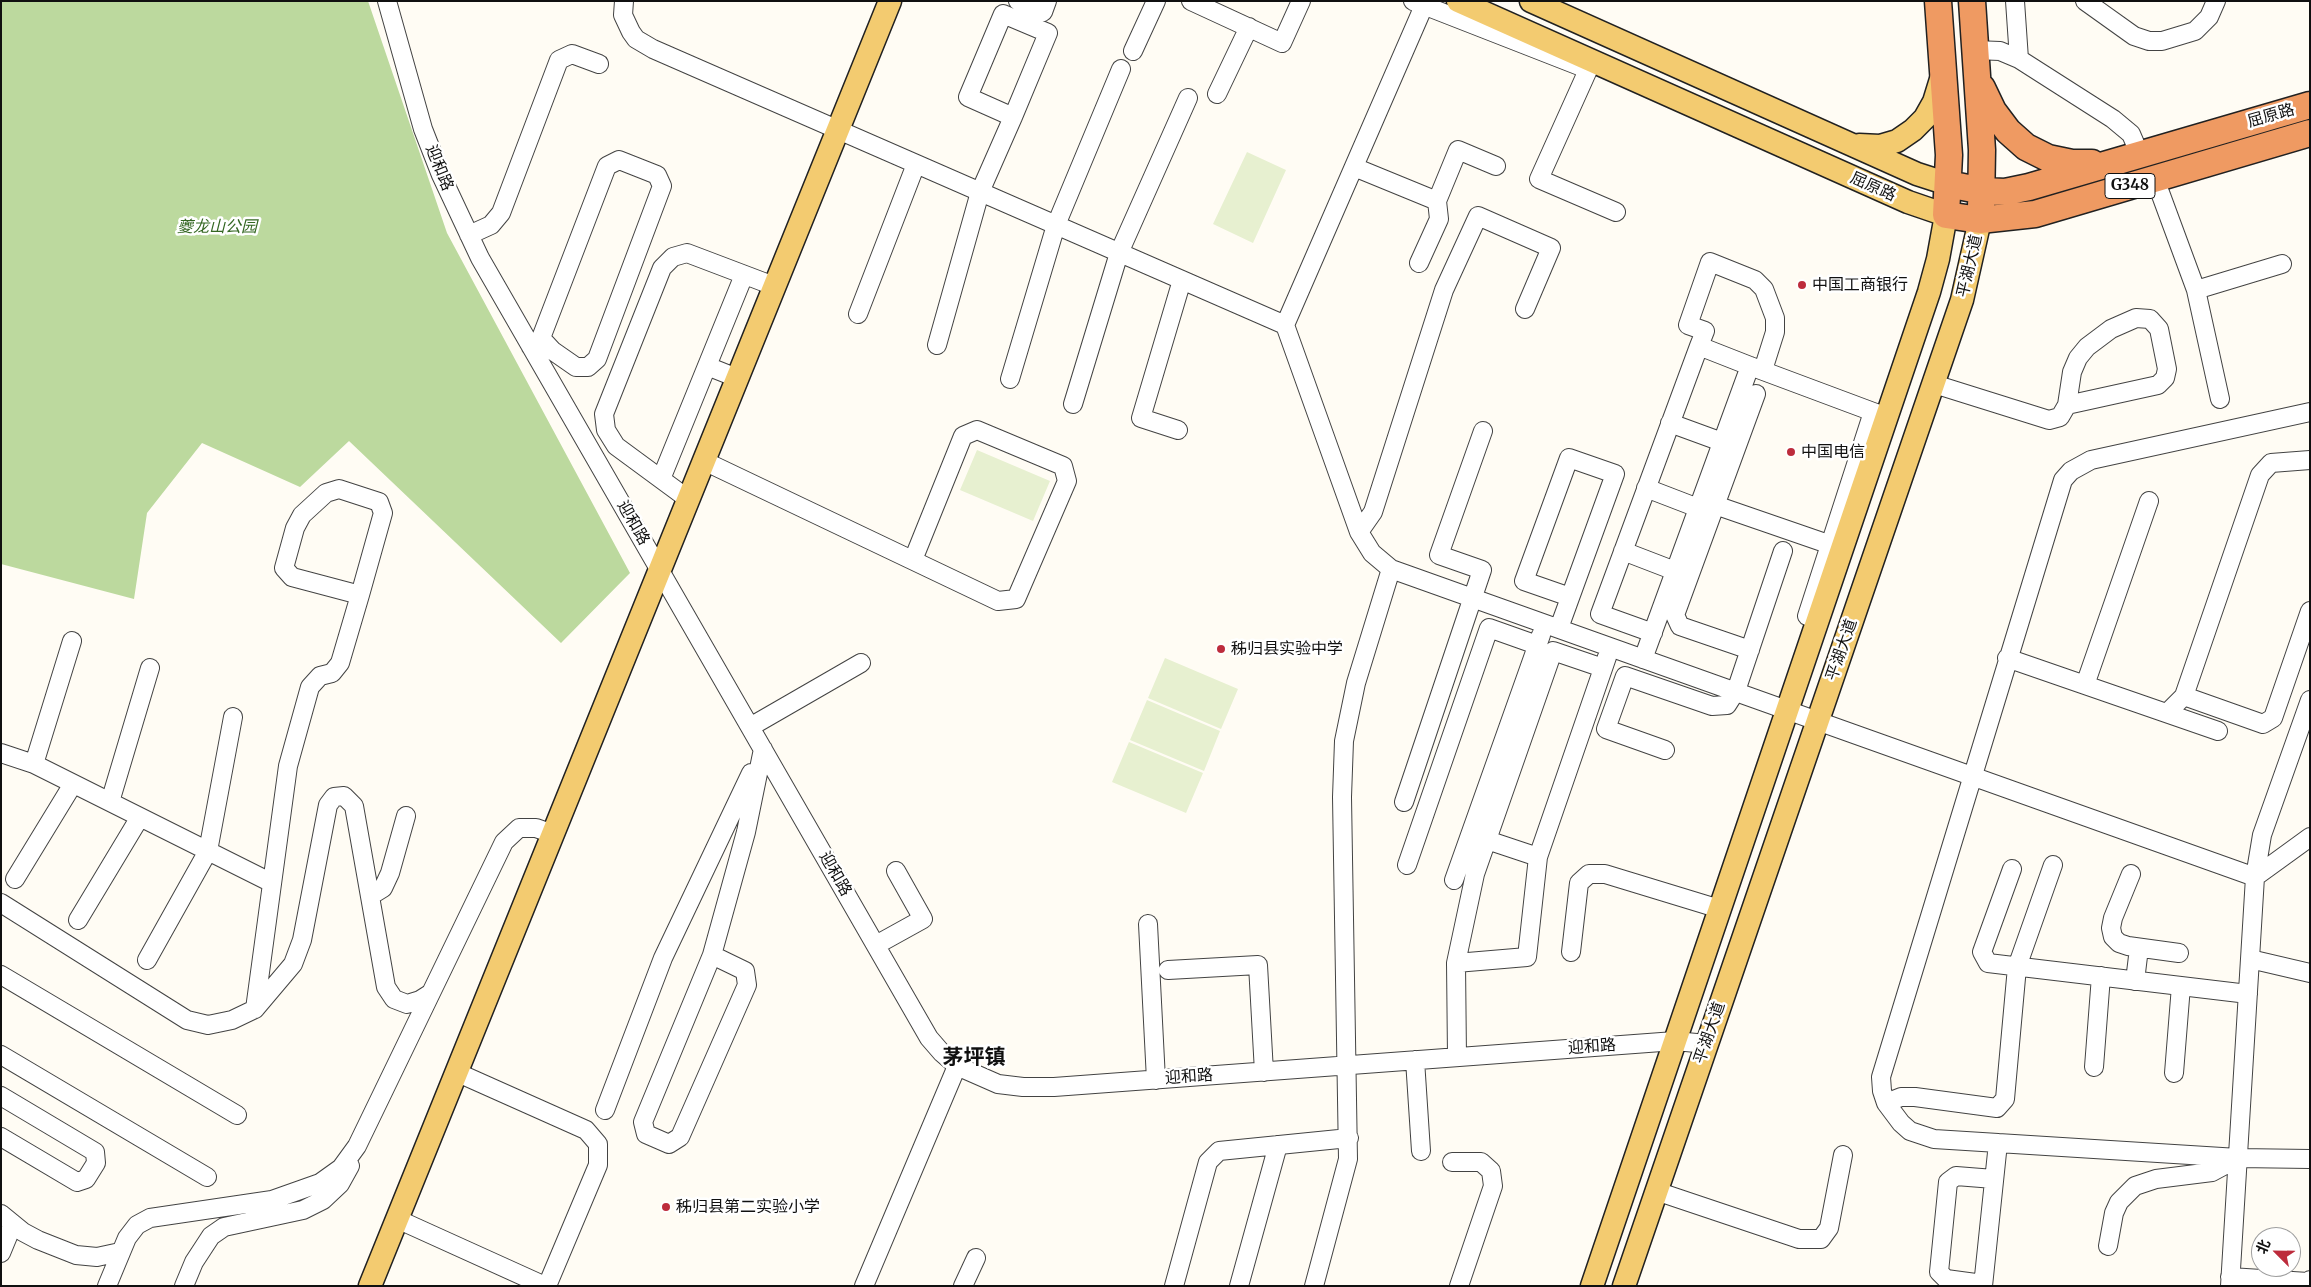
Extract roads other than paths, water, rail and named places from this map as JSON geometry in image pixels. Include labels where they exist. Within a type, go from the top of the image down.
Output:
[{"type":"highway","name":"平湖大道","points":[[1938,1],[1949,155],[1946,214]]},
{"type":"highway","name":"平湖大道","points":[[1972,1],[1982,150],[1983,192],[1980,220]]},
{"type":"highway","points":[[1976,58],[1983,90],[1993,111],[2008,131],[2026,147],[2048,158],[2072,163],[2097,164],[2131,157]]},
{"type":"highway","name":"屈原路","points":[[1948,184],[1983,192],[2006,192],[2310,105]]},
{"type":"highway","name":"屈原路","points":[[1946,214],[1980,220],[2035,214],[2310,133]]},
{"type":"main road","points":[[370,1286],[890,1]]},
{"type":"main road","name":"屈原路","points":[[1458,1],[1908,202],[1946,214]]},
{"type":"main road","name":"屈原路","points":[[1531,1],[1917,174],[1948,184]]},
{"type":"main road","points":[[1844,141],[1862,146],[1880,146],[1897,141],[1913,130],[1926,118],[1934,102],[1941,85],[1943,68]]},
{"type":"main road","name":"平湖大道","points":[[1592,1286],[1670,1042],[1880,415],[1929,292],[1938,259],[1946,214]]},
{"type":"main road","name":"平湖大道","points":[[1624,1286],[1934,384],[1962,300],[1980,220]]},
{"type":"street","name":"迎和路","points":[[387,1],[424,130],[441,175],[469,235],[536,343],[660,570],[929,1038],[957,1066],[998,1084],[1023,1087],[1156,1080],[1670,1042],[1707,1044]]},
{"type":"street","points":[[624,1],[623,15],[626,24],[636,39],[644,44],[1285,325]]},
{"type":"street","points":[[1018,1],[1043,12],[1047,1]]},
{"type":"street","points":[[1133,51],[1156,1]]},
{"type":"street","points":[[1191,1],[1282,43],[1301,1]]},
{"type":"street","points":[[2015,1],[2019,59]]},
{"type":"street","points":[[2085,1],[2134,36],[2149,41],[2162,41],[2195,31],[2209,17],[2216,1]]},
{"type":"street","points":[[1855,178],[1843,184],[1588,70],[1421,3],[1354,167],[1285,325],[1359,532],[1372,553],[1391,569],[2255,877]]},
{"type":"street","points":[[937,345],[980,192],[1013,117],[1048,32],[1003,14],[968,97],[1013,117]]},
{"type":"street","points":[[1217,94],[1249,28]]},
{"type":"street","points":[[1976,58],[2000,51],[2019,59],[2113,119],[2131,134],[2131,157]]},
{"type":"street","points":[[469,235],[491,225],[501,213],[559,60],[572,54],[599,64]]},
{"type":"street","points":[[1010,379],[1056,225],[1121,69]]},
{"type":"street","points":[[1588,70],[1539,179],[1616,212]]},
{"type":"street","points":[[1073,404],[1119,253],[1188,98]]},
{"type":"street","points":[[2035,214],[2158,187],[2310,144]]},
{"type":"street","points":[[1419,263],[1439,219],[1437,201],[1458,150],[1496,166]]},
{"type":"street","points":[[619,160],[657,175],[662,186],[597,359],[588,367],[576,367],[553,351],[536,343],[607,166],[619,160]]},
{"type":"street","points":[[858,314],[916,164]]},
{"type":"street","points":[[1354,167],[1437,201]]},
{"type":"street","points":[[2158,187],[2196,290],[2220,399]]},
{"type":"street","points":[[1359,532],[1373,512],[1444,290],[1478,216],[1551,248],[1525,309]]},
{"type":"street","points":[[688,499],[616,446],[606,430],[604,414],[662,268],[674,257],[686,253],[774,286]]},
{"type":"street","points":[[1652,633],[1600,614],[1698,346],[1705,332],[1688,325],[1710,262],[1755,280],[1764,289],[1775,318],[1774,332],[1722,442],[1707,506],[1675,615],[1680,626],[1750,650]]},
{"type":"street","points":[[2196,290],[2282,264]]},
{"type":"street","points":[[661,479],[744,275]]},
{"type":"street","points":[[1178,430],[1141,418],[1182,280]]},
{"type":"street","points":[[1934,384],[2049,420],[2060,417],[2067,405],[2072,372],[2078,358],[2087,347],[2111,329],[2136,318],[2150,319],[2159,330],[2168,369],[2165,378],[2158,385],[2067,405]]},
{"type":"street","points":[[1582,1286],[1670,1042],[1710,906],[1782,708],[1831,545],[1880,415],[1698,346]]},
{"type":"street","points":[[707,366],[737,378]]},
{"type":"street","points":[[1643,659],[1675,571],[1707,506],[1756,394]]},
{"type":"street","points":[[2310,412],[2091,460],[2070,471],[2058,492],[2007,658],[1884,1065],[1882,1091],[1886,1102],[1901,1123],[1910,1130],[1934,1139],[2238,1158],[2310,1159]]},
{"type":"street","points":[[1670,423],[1722,442]]},
{"type":"street","points":[[704,461],[998,601],[1016,599],[1067,481],[1063,466],[977,430],[963,436],[913,560]]},
{"type":"street","points":[[1404,802],[1482,570],[1439,555],[1483,431]]},
{"type":"street","points":[[1454,880],[1537,645],[1570,598],[1614,474],[1569,458],[1524,581],[1570,598]]},
{"type":"street","points":[[2167,713],[2184,696],[2260,475],[2271,463],[2310,460]]},
{"type":"street","points":[[1646,488],[1831,545]]},
{"type":"street","points":[[255,1008],[286,779],[310,687],[320,676],[332,673],[340,662],[360,595],[383,513],[378,502],[339,489],[326,493],[302,515],[295,528],[284,568],[292,577],[360,595]]},
{"type":"street","points":[[2085,685],[2149,501]]},
{"type":"street","points":[[1623,551],[1675,571]]},
{"type":"street","points":[[1665,750],[1606,729],[1625,676],[1712,706],[1727,705],[1736,692],[1783,551]]},
{"type":"street","points":[[1314,1286],[1344,1180],[1349,1138],[1342,797],[1344,741],[1356,683],[1391,569]]},
{"type":"street","points":[[2184,696],[2262,724],[2273,718],[2310,611]]},
{"type":"street","points":[[1407,865],[1489,628],[1537,645]]},
{"type":"street","points":[[34,764],[72,642]]},
{"type":"street","points":[[1456,963],[1527,958],[1538,857],[1610,647]]},
{"type":"street","points":[[1457,1057],[1456,963],[1475,874],[1553,651],[1603,668]]},
{"type":"street","points":[[2007,658],[2218,731]]},
{"type":"street","points":[[750,727],[860,663]]},
{"type":"street","points":[[110,802],[150,668]]},
{"type":"street","points":[[2310,700],[2262,835],[2255,877],[2230,1281],[2308,1282],[2310,1280]]},
{"type":"street","points":[[147,960],[208,851],[233,718]]},
{"type":"street","points":[[712,955],[745,971],[747,985],[680,1137],[669,1144],[646,1134],[643,1122],[712,955],[746,832],[763,749]]},
{"type":"street","points":[[605,1110],[663,958],[763,749]]},
{"type":"street","points":[[4,759],[34,764],[272,883]]},
{"type":"street","points":[[15,879],[73,784]]},
{"type":"street","points":[[1,903],[187,1020],[208,1025],[232,1020],[255,1008],[292,964],[302,940],[326,810],[334,797],[344,796],[354,806],[389,993],[400,1002],[407,1004],[414,1003],[431,993]]},
{"type":"street","points":[[370,896],[384,888],[390,874],[406,816]]},
{"type":"street","points":[[78,920],[140,817]]},
{"type":"street","points":[[184,1286],[194,1262],[211,1236],[224,1227],[303,1210],[323,1200],[340,1184],[504,842],[518,828],[536,828],[553,834]]},
{"type":"street","points":[[2255,877],[2310,837]]},
{"type":"street","points":[[1487,840],[1538,857]]},
{"type":"street","points":[[1886,1102],[1901,1097],[1915,1097],[1997,1108],[2005,1099],[2017,966],[2053,865]]},
{"type":"street","points":[[2012,869],[1982,952],[1988,963],[2248,994]]},
{"type":"street","points":[[876,945],[923,919],[896,871]]},
{"type":"street","points":[[1571,952],[1580,883],[1589,874],[1605,874],[1710,906]]},
{"type":"street","points":[[2131,874],[2111,928],[2113,937],[2119,943],[2139,948],[2179,953]]},
{"type":"street","points":[[1148,924],[1156,1080]]},
{"type":"street","points":[[2135,981],[2139,948]]},
{"type":"street","points":[[2250,959],[2310,973]]},
{"type":"street","points":[[1168,970],[1258,965],[1264,1072]]},
{"type":"street","points":[[1,975],[237,1115]]},
{"type":"street","points":[[2094,1067],[2101,976]]},
{"type":"street","points":[[2174,1073],[2181,986]]},
{"type":"street","points":[[1,1056],[207,1176]]},
{"type":"street","points":[[1415,1060],[1421,1151]]},
{"type":"street","points":[[864,1286],[957,1066]]},
{"type":"street","points":[[397,1219],[546,1286],[598,1165],[598,1144],[586,1130],[456,1072]]},
{"type":"street","points":[[1,1096],[94,1152],[96,1163],[86,1179],[76,1182],[1,1137]]},
{"type":"street","points":[[1174,1286],[1208,1162],[1219,1151],[1349,1138]]},
{"type":"street","points":[[1994,1180],[1956,1176],[1948,1182],[1939,1272],[1946,1279],[1983,1285],[1998,1143]]},
{"type":"street","points":[[1239,1286],[1278,1145]]},
{"type":"street","points":[[107,1286],[120,1252],[137,1225],[150,1218],[272,1200],[320,1184],[341,1168],[357,1146]]},
{"type":"street","points":[[1656,1191],[1799,1239],[1821,1239],[1829,1228],[1843,1156]]},
{"type":"street","points":[[2108,1246],[2114,1213],[2119,1202],[2135,1186],[2156,1179],[2212,1172],[2238,1158]]},
{"type":"street","points":[[1452,1162],[1481,1162],[1491,1171],[1493,1186],[1459,1286]]},
{"type":"street","points":[[1,1253],[7,1219],[38,1240],[76,1255],[97,1257],[120,1252]]},
{"type":"street","points":[[1629,1286],[1635,1253]]},
{"type":"street","points":[[963,1286],[976,1258]]},
{"type":"place","name":"中国工商银行","points":[[1802,285]]},
{"type":"place","name":"中国电信","points":[[1791,452]]},
{"type":"place","name":"秭归县实验中学","points":[[1221,649]]},
{"type":"place","name":"秭归县第二实验小学","points":[[666,1207]]},
{"type":"district","name":"茅坪镇","points":[[974,1058]]},
{"type":"park label","name":"夔龙山公园","points":[[217,227]]}]
